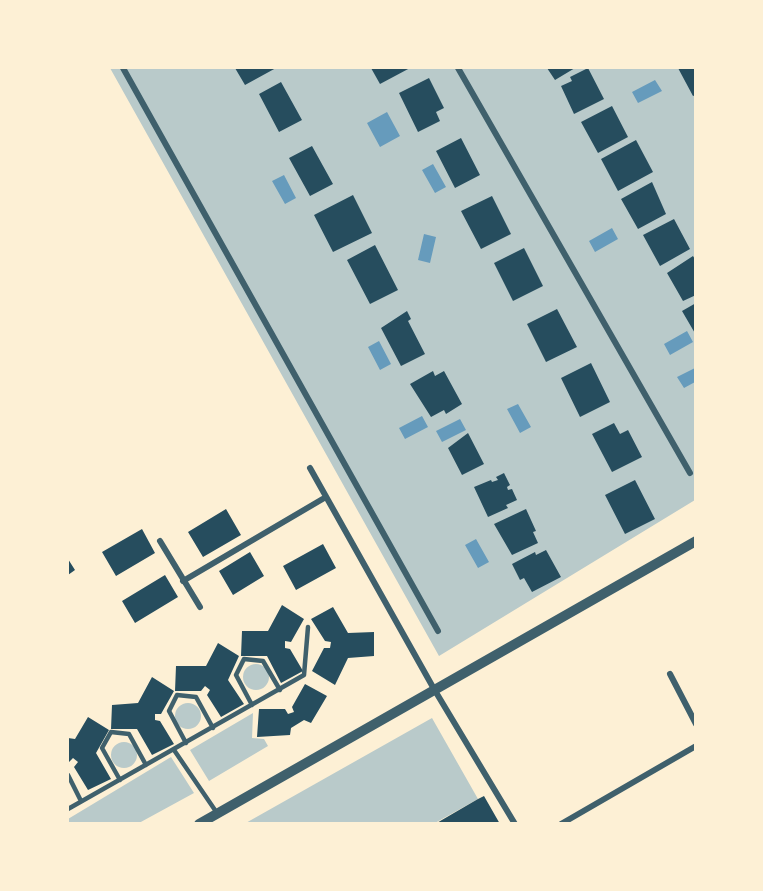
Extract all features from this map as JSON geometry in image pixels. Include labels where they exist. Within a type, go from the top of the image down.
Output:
[{"type":"street","points":[[123,68],[438,631]]},
{"type":"street","points":[[458,68],[690,473]]},
{"type":"street","points":[[310,468],[434,689],[514,824]]},
{"type":"street","points":[[183,580],[326,497]]},
{"type":"street","points":[[160,541],[200,607]]},
{"type":"street","points":[[199,824],[696,541]]},
{"type":"street","points":[[670,674],[696,724]]},
{"type":"street","points":[[561,824],[696,746]]},
{"type":"lane","points":[[68,809],[304,675],[308,627]]},
{"type":"lane","points":[[252,705],[236,675],[244,658],[263,661],[280,690]]},
{"type":"lane","points":[[186,743],[169,711],[177,695],[196,697],[213,728]]},
{"type":"lane","points":[[120,780],[102,748],[111,732],[129,734],[146,765]]},
{"type":"lane","points":[[174,750],[217,813]]},
{"type":"lane","points":[[68,775],[81,801]]},
{"type":"shaded area","points":[[110,68],[695,68],[695,500],[439,656]]},
{"type":"shaded area","points":[[256,664],[265,668],[269,677],[265,686],[256,690],[247,686],[243,677],[247,668]]},
{"type":"shaded area","points":[[188,703],[197,707],[201,716],[197,725],[188,729],[179,725],[175,716],[179,707]]},
{"type":"shaded area","points":[[253,713],[252,738],[264,739],[268,746],[209,781],[190,750]]},
{"type":"shaded area","points":[[432,718],[478,799],[435,823],[244,824]]},
{"type":"shaded area","points":[[124,742],[133,746],[137,755],[133,764],[124,768],[115,764],[111,755],[115,746]]},
{"type":"shaded area","points":[[171,757],[194,793],[139,823],[68,823],[68,819]]},
{"type":"water","points":[[655,80],[662,91],[638,103],[632,92]]},
{"type":"water","points":[[387,112],[400,136],[380,147],[367,123]]},
{"type":"water","points":[[433,164],[446,187],[435,193],[422,170]]},
{"type":"water","points":[[284,175],[296,198],[285,204],[272,181]]},
{"type":"water","points":[[612,228],[618,239],[595,252],[589,241]]},
{"type":"water","points":[[424,234],[436,237],[430,263],[418,260]]},
{"type":"water","points":[[687,331],[693,342],[670,355],[664,344]]},
{"type":"water","points":[[379,341],[391,364],[380,370],[368,347]]},
{"type":"water","points":[[695,368],[695,382],[684,388],[677,377]]},
{"type":"water","points":[[518,404],[531,427],[520,433],[507,409]]},
{"type":"water","points":[[422,416],[428,427],[405,439],[399,428]]},
{"type":"water","points":[[460,419],[466,430],[442,442],[436,431]]},
{"type":"water","points":[[476,539],[489,562],[478,568],[465,545]]},
{"type":"building","points":[[235,68],[276,68],[245,85]]},
{"type":"building","points":[[371,68],[410,68],[380,84]]},
{"type":"building","points":[[547,68],[575,68],[555,80]]},
{"type":"building","points":[[588,68],[604,99],[574,114],[561,86],[572,81],[570,77]]},
{"type":"building","points":[[678,68],[696,68],[696,95],[693,96]]},
{"type":"building","points":[[429,78],[444,108],[436,112],[440,121],[418,132],[399,93]]},
{"type":"building","points":[[281,82],[302,120],[279,132],[259,94]]},
{"type":"building","points":[[612,106],[628,137],[598,153],[581,122]]},
{"type":"building","points":[[461,138],[480,175],[455,188],[436,151]]},
{"type":"building","points":[[636,140],[653,172],[618,191],[601,159]]},
{"type":"building","points":[[312,146],[333,184],[310,196],[289,158]]},
{"type":"building","points":[[652,182],[666,214],[638,229],[621,199]]},
{"type":"building","points":[[353,195],[372,233],[333,252],[314,215]]},
{"type":"building","points":[[492,196],[511,234],[481,249],[461,211]]},
{"type":"building","points":[[674,219],[690,249],[660,266],[643,235]]},
{"type":"building","points":[[375,245],[398,290],[370,304],[347,260]]},
{"type":"building","points":[[524,248],[543,286],[513,301],[494,263]]},
{"type":"building","points":[[693,256],[696,261],[696,295],[683,301],[667,273]]},
{"type":"building","points":[[696,303],[696,335],[682,311]]},
{"type":"building","points":[[557,309],[577,347],[546,362],[527,324]]},
{"type":"building","points":[[407,311],[411,319],[408,321],[425,354],[401,366],[381,328]]},
{"type":"building","points":[[591,363],[610,402],[580,417],[561,378]]},
{"type":"building","points":[[433,371],[435,376],[444,371],[462,404],[446,414],[444,410],[431,417],[410,384]]},
{"type":"building","points":[[614,423],[620,434],[628,430],[642,457],[612,472],[592,434]]},
{"type":"building","points":[[468,433],[484,464],[462,475],[448,448]]},
{"type":"building","points":[[504,473],[510,485],[507,487],[508,490],[512,489],[517,500],[506,505],[508,508],[488,517],[474,487],[491,480],[492,482],[498,480],[496,477]]},
{"type":"building","points":[[635,480],[655,519],[625,534],[605,495]]},
{"type":"building","points":[[226,509],[241,535],[203,557],[188,532]]},
{"type":"building","points":[[526,509],[536,531],[533,532],[538,543],[512,555],[494,524]]},
{"type":"building","points":[[142,529],[155,553],[116,576],[102,552]]},
{"type":"building","points":[[323,544],[336,568],[296,590],[283,566]]},
{"type":"building","points":[[546,550],[561,577],[532,592],[524,578],[520,580],[512,564],[535,552],[536,555]]},
{"type":"building","points":[[250,552],[264,576],[233,595],[219,571]]},
{"type":"building","points":[[68,559],[75,570],[68,575]]},
{"type":"building","points":[[165,575],[178,597],[135,623],[122,601]]},
{"type":"building","points":[[282,605],[304,619],[291,642],[285,641],[285,648],[290,649],[303,671],[281,683],[267,656],[241,656],[242,631],[268,631]]},
{"type":"building","points":[[333,607],[348,633],[374,632],[374,656],[348,658],[335,685],[312,671],[324,648],[330,648],[331,642],[325,641],[311,619]]},
{"type":"building","points":[[218,643],[239,656],[228,680],[244,704],[221,717],[207,695],[210,690],[205,686],[201,691],[175,691],[176,666],[206,666]]},
{"type":"building","points":[[152,677],[174,691],[161,714],[155,714],[155,720],[160,721],[174,744],[152,755],[137,729],[111,729],[112,705],[138,703]]},
{"type":"building","points":[[305,684],[327,696],[311,723],[304,720],[291,728],[290,735],[257,737],[259,709],[285,709],[288,714],[294,712],[292,707]]},
{"type":"building","points":[[88,717],[109,730],[96,753],[111,779],[88,790],[74,767],[78,762],[73,758],[68,763],[68,738],[75,739]]},
{"type":"building","points":[[484,796],[500,824],[435,824],[478,799]]}]
